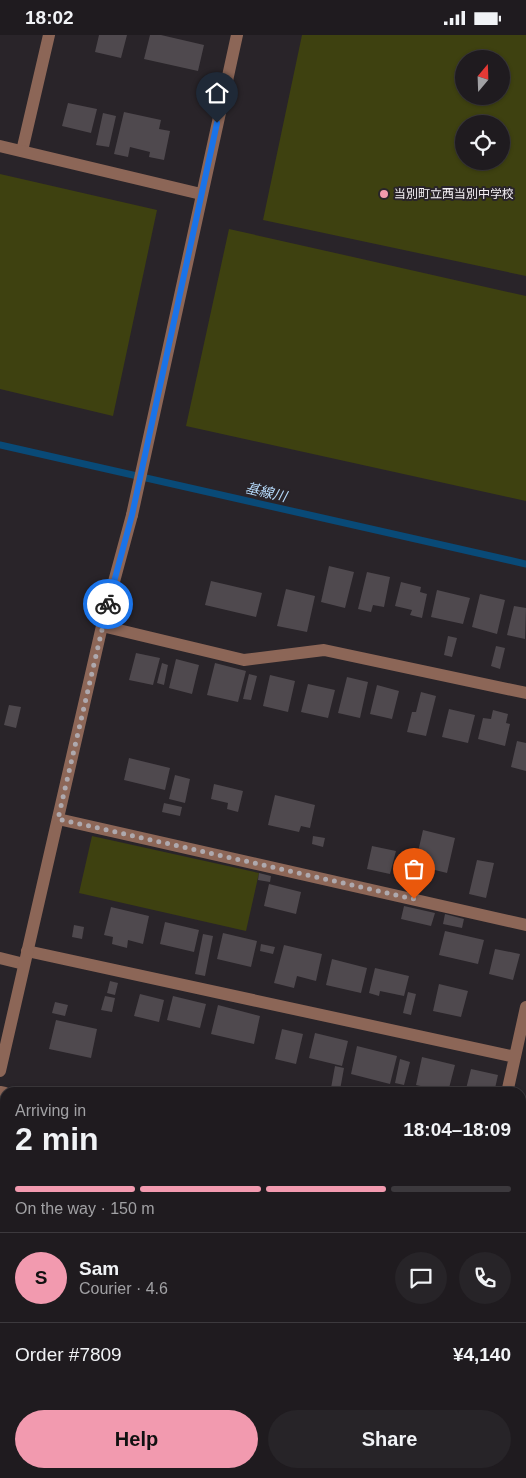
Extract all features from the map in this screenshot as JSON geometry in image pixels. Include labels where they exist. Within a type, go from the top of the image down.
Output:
[{"type":"street","points":[[22,151],[50,35]]},
{"type":"street","points":[[0,1071],[102,626],[132,515],[152,429],[201,194],[237,35]]},
{"type":"street","points":[[0,146],[201,194]]},
{"type":"street","points":[[102,626],[244,660],[324,650],[526,693]]},
{"type":"street","points":[[58,819],[526,925]]},
{"type":"street","points":[[27,951],[515,1057]]},
{"type":"street","points":[[0,958],[24,964]]},
{"type":"street","points":[[508,1087],[526,1007]]},
{"type":"green space","name":"当別町立西当別中学校","points":[[302,35],[526,35],[526,276],[263,220]]},
{"type":"green space","points":[[0,174],[157,210],[113,416],[0,389]]},
{"type":"green space","points":[[229,229],[526,296],[526,501],[186,426]]},
{"type":"green space","points":[[92,836],[259,873],[246,931],[79,893]]},
{"type":"building","points":[[99,35],[127,35],[121,58],[95,52]]},
{"type":"building","points":[[150,35],[161,35],[204,45],[198,71],[144,59]]},
{"type":"building","points":[[68,103],[97,109],[91,133],[62,126]]},
{"type":"building","points":[[124,112],[161,120],[159,129],[170,131],[164,160],[149,157],[150,152],[130,147],[128,157],[114,154]]},
{"type":"building","points":[[103,113],[116,116],[109,147],[96,145]]},
{"type":"building","points":[[329,566],[354,572],[345,608],[321,602]]},
{"type":"building","points":[[367,572],[390,577],[384,607],[373,605],[371,612],[358,609]]},
{"type":"building","points":[[211,581],[262,593],[256,617],[205,605]]},
{"type":"building","points":[[401,582],[421,587],[420,592],[427,594],[422,618],[410,615],[412,610],[395,606]]},
{"type":"building","points":[[286,589],[315,596],[307,632],[277,626]]},
{"type":"building","points":[[437,590],[470,598],[463,624],[431,617]]},
{"type":"building","points":[[480,594],[505,600],[497,634],[472,627]]},
{"type":"building","points":[[514,606],[526,608],[525,639],[507,635]]},
{"type":"building","points":[[448,636],[457,638],[452,657],[444,655]]},
{"type":"building","points":[[496,646],[505,648],[500,669],[491,666]]},
{"type":"building","points":[[136,653],[160,658],[153,685],[129,680]]},
{"type":"building","points":[[176,659],[199,665],[192,694],[169,688]]},
{"type":"building","points":[[162,663],[168,665],[164,685],[157,683]]},
{"type":"building","points":[[215,663],[246,671],[238,702],[207,695]]},
{"type":"building","points":[[249,674],[257,676],[251,700],[243,699]]},
{"type":"building","points":[[270,675],[295,681],[288,712],[263,706]]},
{"type":"building","points":[[347,677],[368,682],[360,718],[338,713]]},
{"type":"building","points":[[308,684],[335,690],[328,718],[301,712]]},
{"type":"building","points":[[377,685],[399,691],[392,719],[370,714]]},
{"type":"building","points":[[421,692],[436,696],[426,736],[407,732],[412,712],[416,712]]},
{"type":"building","points":[[9,705],[21,707],[16,728],[4,725]]},
{"type":"building","points":[[449,709],[475,715],[468,743],[442,737]]},
{"type":"building","points":[[493,710],[508,714],[506,723],[510,724],[505,746],[478,739],[483,718],[491,719]]},
{"type":"building","points":[[517,741],[526,743],[526,771],[511,767]]},
{"type":"building","points":[[129,758],[170,768],[165,790],[124,780]]},
{"type":"building","points":[[175,775],[190,779],[185,803],[169,799]]},
{"type":"building","points":[[214,784],[243,791],[238,812],[227,809],[228,803],[211,799]]},
{"type":"building","points":[[275,795],[315,805],[310,828],[301,826],[299,832],[268,825]]},
{"type":"building","points":[[164,803],[182,807],[180,816],[162,812]]},
{"type":"building","points":[[423,830],[455,838],[447,873],[415,865]]},
{"type":"building","points":[[313,836],[325,838],[323,847],[312,844]]},
{"type":"building","points":[[372,846],[396,851],[390,874],[367,869]]},
{"type":"building","points":[[477,860],[494,863],[486,898],[469,894]]},
{"type":"building","points":[[259,873],[271,876],[270,882],[258,880]]},
{"type":"building","points":[[269,884],[301,892],[296,914],[264,906]]},
{"type":"building","points":[[404,906],[435,913],[431,926],[401,919]]},
{"type":"building","points":[[111,907],[149,916],[143,944],[128,940],[127,948],[112,944],[113,937],[104,935]]},
{"type":"building","points":[[445,914],[464,919],[462,928],[443,924]]},
{"type":"building","points":[[165,922],[199,930],[194,952],[160,944]]},
{"type":"building","points":[[74,925],[84,927],[82,939],[72,937]]},
{"type":"building","points":[[445,931],[484,940],[478,964],[439,955]]},
{"type":"building","points":[[223,933],[257,941],[251,967],[217,959]]},
{"type":"building","points":[[203,934],[213,936],[205,976],[195,974]]},
{"type":"building","points":[[261,944],[275,947],[273,954],[260,951]]},
{"type":"building","points":[[284,945],[322,954],[316,981],[297,976],[294,988],[274,983]]},
{"type":"building","points":[[495,949],[520,954],[513,980],[489,974]]},
{"type":"building","points":[[332,959],[367,968],[361,993],[326,985]]},
{"type":"building","points":[[375,968],[409,976],[404,996],[380,991],[379,996],[369,993]]},
{"type":"building","points":[[110,981],[118,983],[115,995],[107,993]]},
{"type":"building","points":[[439,984],[468,991],[461,1017],[433,1011]]},
{"type":"building","points":[[408,992],[416,994],[411,1015],[403,1013]]},
{"type":"building","points":[[140,994],[164,1000],[159,1022],[134,1016]]},
{"type":"building","points":[[105,996],[115,998],[112,1012],[101,1010]]},
{"type":"building","points":[[173,996],[206,1004],[200,1028],[167,1020]]},
{"type":"building","points":[[55,1002],[68,1005],[65,1016],[52,1013]]},
{"type":"building","points":[[218,1005],[260,1016],[254,1044],[211,1034]]},
{"type":"building","points":[[56,1020],[97,1029],[91,1058],[49,1049]]},
{"type":"building","points":[[282,1029],[303,1034],[296,1064],[275,1059]]},
{"type":"building","points":[[315,1033],[348,1041],[342,1066],[309,1058]]},
{"type":"building","points":[[357,1046],[397,1056],[390,1084],[351,1074]]},
{"type":"building","points":[[422,1057],[455,1065],[449,1087],[416,1085]]},
{"type":"building","points":[[400,1059],[410,1062],[404,1085],[395,1083]]},
{"type":"building","points":[[335,1066],[344,1068],[341,1087],[331,1087]]},
{"type":"building","points":[[471,1069],[498,1075],[495,1087],[466,1087]]},
{"type":"waterway","name":"基線川","points":[[0,445],[526,564]]},
{"type":"way so far","points":[[108,604],[58,819],[414,899]]},
{"type":"place","name":"当別町立西当別中学校","points":[[384,194]]},
{"type":"route","points":[[108,604],[132,515],[152,429],[217,123]]}]
